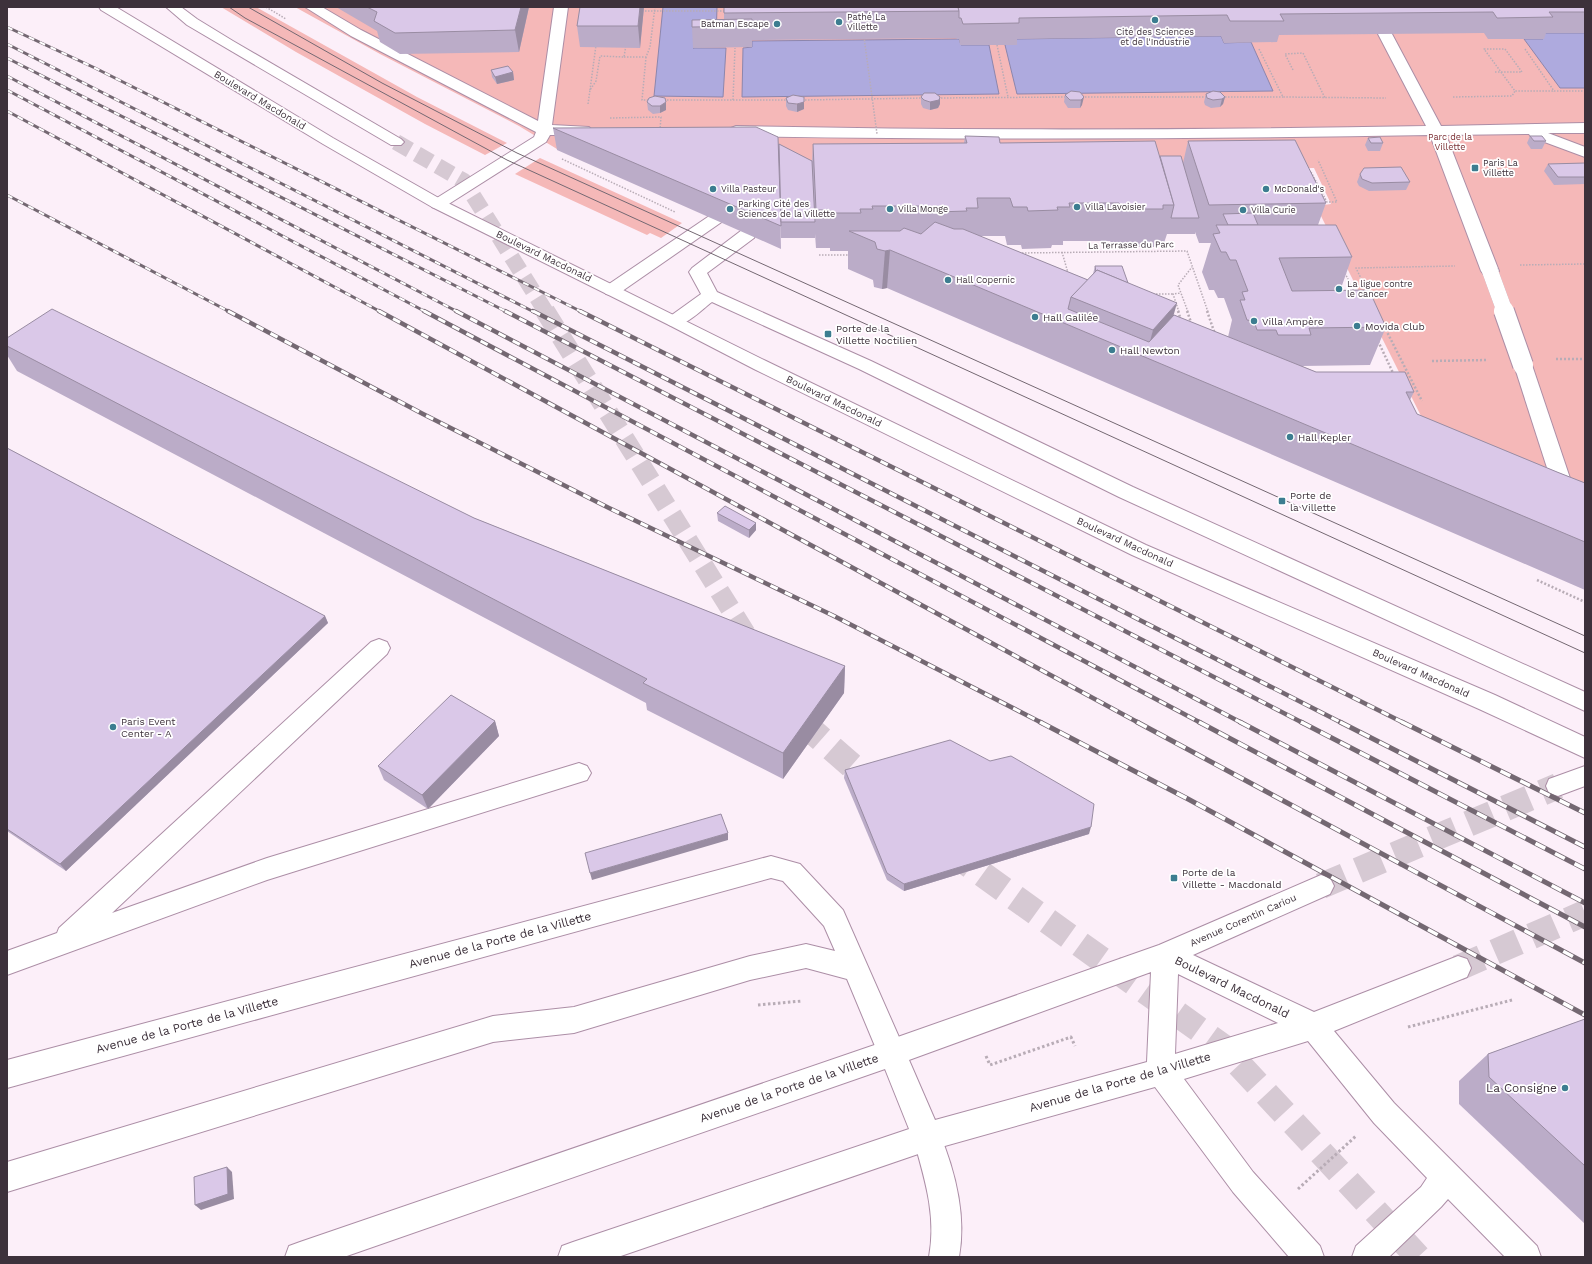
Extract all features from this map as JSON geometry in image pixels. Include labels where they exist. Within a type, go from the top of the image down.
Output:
[{"type":"main road","name":"Boulevard Macdonald","points":[[106,7],[328,141],[438,204],[675,321],[760,365],[1139,550],[1487,702],[1585,748]]},
{"type":"main road","points":[[173,7],[192,22],[228,44],[396,142]]},
{"type":"main road","points":[[312,7],[542,134],[564,143],[602,130]]},
{"type":"main road","points":[[438,204],[542,134],[562,7]]},
{"type":"main road","points":[[1385,34],[1436,130],[1523,365],[1573,516]]},
{"type":"main road","points":[[722,131],[877,134],[1306,133],[1376,137],[1436,130],[1519,133],[1585,128]]},
{"type":"main road","points":[[1519,133],[1585,152]]},
{"type":"main road","points":[[612,290],[730,209]]},
{"type":"main road","points":[[748,234],[698,272],[710,295],[865,365],[1134,495],[1585,702]]},
{"type":"main road","points":[[675,321],[710,295]]},
{"type":"main road","points":[[61,944],[379,648]]},
{"type":"main road","points":[[7,963],[266,869],[579,773]]},
{"type":"main road","points":[[1558,786],[1585,776]]},
{"type":"main road","name":"Avenue de la Porte de la Villette","points":[[7,1074],[771,867],[791,872],[834,918],[892,1052]]},
{"type":"main road","name":"Avenue Corentin Cariou","points":[[1165,955],[1321,886]]},
{"type":"main road","name":"Boulevard Macdonald","points":[[1161,1072],[1165,955],[1313,1026],[1384,1114],[1526,1257]]},
{"type":"main road","name":"Avenue de la Porte de la Villette","points":[[300,1257],[892,1052],[1165,955]]},
{"type":"main road","points":[[7,1177],[493,1029],[574,1020],[750,968],[806,956],[856,969]]},
{"type":"main road","points":[[1313,1026],[1458,968]]},
{"type":"main road","name":"Avenue de la Porte de la Villette","points":[[573,1257],[927,1137],[1161,1072],[1313,1026]]},
{"type":"main road","points":[[892,1052],[927,1137],[947,1212],[947,1241],[944,1257]]},
{"type":"main road","points":[[1161,1072],[1243,1182],[1309,1257]]},
{"type":"main road","points":[[1367,1257],[1431,1197],[1447,1176]]},
{"type":"path","points":[[655,7],[650,42],[646,57],[642,100],[929,98]]},
{"type":"path","points":[[639,11],[732,10]]},
{"type":"path","points":[[864,35],[877,134]]},
{"type":"path","points":[[624,57],[627,38]]},
{"type":"path","points":[[588,106],[596,45]]},
{"type":"path","points":[[997,45],[1008,97]]},
{"type":"path","points":[[733,100],[735,48]]},
{"type":"path","points":[[1259,48],[1283,97]]},
{"type":"path","points":[[1495,72],[1502,72],[1508,72],[1522,72],[1505,49],[1484,49],[1501,70],[1504,76],[1515,91]]},
{"type":"path","points":[[1525,49],[1554,91]]},
{"type":"path","points":[[1293,70],[1285,54],[1303,53],[1325,98]]},
{"type":"path","points":[[590,90],[596,81],[600,56],[646,57]]},
{"type":"path","points":[[1515,91],[1585,91]]},
{"type":"path","points":[[1469,97],[1512,96],[1515,91]]},
{"type":"path","points":[[937,98],[1071,97]]},
{"type":"path","points":[[1079,97],[1212,97]]},
{"type":"path","points":[[1220,97],[1380,98]]},
{"type":"path","points":[[602,130],[661,117],[660,130]]},
{"type":"path","points":[[1304,172],[1311,172],[1327,202],[1337,202],[1306,133]]},
{"type":"path","points":[[559,156],[564,161],[675,213]]},
{"type":"path","name":"La Terrasse du Parc","points":[[1014,253],[1187,251],[1216,336]]},
{"type":"path","points":[[1062,252],[1069,276]]},
{"type":"path","points":[[819,255],[858,255]]},
{"type":"path","points":[[1369,295],[1356,268],[1488,268],[1585,264]]},
{"type":"path","points":[[1192,266],[1178,285],[1194,328]]},
{"type":"path","points":[[1345,273],[1355,294]]},
{"type":"path","points":[[1150,294],[1181,293]]},
{"type":"path","points":[[1173,294],[1182,323]]},
{"type":"path","points":[[1382,322],[1422,401]]},
{"type":"path","points":[[1376,337],[1397,380]]},
{"type":"path","points":[[1536,580],[1585,602]]},
{"type":"path","points":[[1428,1023],[1512,1000]]},
{"type":"path","points":[[758,1005],[802,1001]]},
{"type":"path","points":[[986,1056],[990,1065],[1071,1037],[1075,1046]]},
{"type":"path","points":[[1294,1193],[1358,1134]]},
{"type":"green space","points":[[221,7],[256,7],[417,97],[507,143],[485,155],[425,124],[296,52]]},
{"type":"green space","name":"Parc de la Villette","points":[[295,7],[1585,7],[1585,531],[1439,452],[1316,206],[1331,204],[1314,168],[810,173],[557,149],[519,126],[380,54]]},
{"type":"green space","points":[[540,158],[682,223],[661,238],[650,233],[647,235],[515,174]]},
{"type":"shaded area","points":[[663,7],[717,7],[716,41],[693,48],[726,48],[723,97],[654,96]]},
{"type":"shaded area","points":[[1540,33],[1585,33],[1585,88],[1560,88],[1524,39],[1543,39]]},
{"type":"shaded area","points":[[1221,36],[1224,43],[1251,42],[1273,91],[1017,94],[1005,45],[1016,39]]},
{"type":"shaded area","points":[[959,39],[961,45],[989,45],[999,94],[742,97],[743,48],[752,47],[752,41]]},
{"type":"building","points":[[367,7],[521,7],[515,30],[395,33],[374,21],[377,12]]},
{"type":"building","points":[[580,7],[640,7],[638,26],[577,26]]},
{"type":"building","points":[[724,7],[958,7],[959,11],[724,13]]},
{"type":"building","points":[[958,7],[1585,7],[1585,12],[1549,12],[1553,17],[1497,18],[1493,12],[1280,14],[1284,21],[1230,21],[1227,15],[1019,18],[1019,23],[963,24],[961,18],[959,18]]},
{"type":"building","points":[[752,19],[752,26],[692,27],[692,20]]},
{"type":"building","points":[[508,66],[513,72],[495,77],[491,70]]},
{"type":"building","points":[[1071,91],[1080,92],[1084,97],[1081,100],[1070,100],[1065,95]]},
{"type":"building","points":[[1213,91],[1220,92],[1225,97],[1222,99],[1213,100],[1207,98],[1206,94]]},
{"type":"building","points":[[924,93],[935,93],[940,97],[939,100],[930,102],[924,100],[921,97]]},
{"type":"building","points":[[793,95],[804,97],[804,102],[797,104],[788,103],[786,98]]},
{"type":"building","points":[[655,96],[665,98],[666,102],[660,106],[652,106],[647,102],[649,98]]},
{"type":"building","name":"Villa Pasteur","points":[[756,127],[778,137],[781,226],[553,128]]},
{"type":"building","points":[[965,136],[999,137],[1000,143],[1155,141],[1174,205],[1163,205],[1163,209],[1133,209],[1132,206],[1120,206],[1119,203],[1069,203],[1070,207],[1057,207],[1058,210],[1028,211],[1027,207],[1013,207],[1010,198],[977,198],[978,208],[966,208],[967,211],[936,212],[935,208],[922,208],[921,206],[872,206],[873,209],[860,209],[861,213],[831,213],[830,210],[816,210],[813,144],[967,143]]},
{"type":"building","points":[[1530,136],[1542,136],[1546,141],[1534,141]]},
{"type":"building","points":[[1380,137],[1383,143],[1371,143],[1368,138]]},
{"type":"building","points":[[1295,140],[1326,203],[1209,205],[1188,141]]},
{"type":"building","points":[[779,144],[812,161],[815,222],[781,222]]},
{"type":"building","points":[[1160,156],[1181,156],[1199,218],[1171,218],[1174,205]]},
{"type":"building","points":[[1585,163],[1585,177],[1558,177],[1548,164]]},
{"type":"building","points":[[1401,167],[1410,182],[1372,183],[1362,179],[1360,174],[1364,168]]},
{"type":"building","points":[[1253,213],[1258,225],[1228,225],[1223,214]]},
{"type":"building","points":[[935,222],[954,229],[963,229],[1088,280],[1071,297],[1068,309],[1149,342],[1174,315],[1316,372],[1405,372],[1414,392],[1406,392],[1417,414],[1585,483],[1585,542],[890,250],[885,251],[877,249],[875,242],[849,231],[900,231],[904,228],[921,234]]},
{"type":"building","points":[[1216,225],[1336,225],[1352,257],[1279,258],[1292,291],[1369,290],[1386,327],[1309,328],[1311,335],[1278,335],[1276,330],[1257,330],[1254,321],[1247,320],[1240,300],[1245,300],[1242,292],[1248,291],[1236,260],[1230,260],[1226,252],[1221,252],[1213,234],[1220,233]]},
{"type":"building","points":[[1095,266],[1122,266],[1128,283],[1097,270],[1096,272]]},
{"type":"building","points":[[1097,270],[1177,303],[1153,330],[1071,297]]},
{"type":"building","points":[[52,309],[474,518],[845,666],[783,753],[643,683],[647,679],[7,346],[7,338]]},
{"type":"building","name":"Paris Event Center - A","points":[[7,448],[325,616],[60,864],[7,829]]},
{"type":"building","points":[[725,506],[756,523],[749,530],[717,513]]},
{"type":"building","points":[[451,695],[495,721],[422,795],[378,766]]},
{"type":"building","points":[[950,740],[990,761],[1011,756],[1094,804],[1091,827],[904,884],[887,873],[845,770]]},
{"type":"building","points":[[721,814],[728,833],[590,873],[585,853]]},
{"type":"building","points":[[1585,1019],[1585,1166],[1489,1077],[1488,1054]]},
{"type":"building","points":[[227,1167],[228,1194],[195,1205],[194,1177]]},
{"type":"tunnel","points":[[396,142],[464,181],[546,312]]},
{"type":"tunnel","points":[[545,311],[756,650]]},
{"type":"tunnel","points":[[795,713],[803,723]]},
{"type":"tunnel","points":[[803,723],[876,787]]},
{"type":"tunnel","points":[[1321,886],[1558,786]]},
{"type":"tunnel","points":[[950,851],[1222,1046],[1418,1257]]},
{"type":"tunnel","points":[[1458,968],[1585,913]]},
{"type":"tram line","points":[[229,7],[245,18],[507,160],[1585,653]]},
{"type":"tram line","points":[[248,7],[382,83],[517,153],[1585,636]]},
{"type":"railway","points":[[7,27],[95,68],[582,312]]},
{"type":"railway","points":[[7,44],[534,312]]},
{"type":"railway","points":[[7,58],[507,312]]},
{"type":"railway","points":[[7,76],[458,312]]},
{"type":"railway","points":[[7,90],[426,312]]},
{"type":"railway","points":[[7,111],[381,312]]},
{"type":"railway","points":[[7,195],[230,312]]},
{"type":"railway","points":[[228,311],[423,414],[609,508],[834,616],[1042,723]]},
{"type":"railway","points":[[379,311],[1139,723]]},
{"type":"railway","points":[[424,311],[1201,723]]},
{"type":"railway","points":[[456,311],[1242,723]]},
{"type":"railway","points":[[505,311],[1303,723]]},
{"type":"railway","points":[[533,311],[1342,723]]},
{"type":"railway","points":[[582,312],[1402,722]]},
{"type":"railway","points":[[1040,722],[1188,799],[1585,1015]]},
{"type":"railway","points":[[1137,722],[1585,963]]},
{"type":"railway","points":[[1199,722],[1585,927]]},
{"type":"railway","points":[[1240,722],[1585,903]]},
{"type":"railway","points":[[1301,722],[1585,869]]},
{"type":"railway","points":[[1340,722],[1585,847]]},
{"type":"railway","points":[[1402,722],[1585,813]]},
{"type":"place","name":"Cité des Sciences et de l'Industrie","points":[[1155,20]]},
{"type":"place","name":"Pathé La Villette","points":[[839,22]]},
{"type":"place","name":"Batman Escape","points":[[777,24]]},
{"type":"place","name":"Paris La Villette","points":[[1475,168]]},
{"type":"place","name":"Villa Pasteur","points":[[713,189]]},
{"type":"place","name":"McDonald's","points":[[1266,189]]},
{"type":"place","name":"Villa Lavoisier","points":[[1077,207]]},
{"type":"place","name":"Parking Cité des Sciences de la Villette","points":[[730,209]]},
{"type":"place","name":"Villa Monge","points":[[890,209]]},
{"type":"place","name":"Villa Curie","points":[[1243,210]]},
{"type":"place","name":"Hall Copernic","points":[[948,280]]},
{"type":"place","name":"La ligue contre le cancer","points":[[1339,289]]},
{"type":"place","name":"Hall Galilée","points":[[1035,317]]},
{"type":"place","name":"Villa Ampère","points":[[1254,321]]},
{"type":"place","name":"Movida Club","points":[[1357,326]]},
{"type":"place","name":"Porte de la Villette Noctilien","points":[[828,334]]},
{"type":"place","name":"Hall Newton","points":[[1112,350]]},
{"type":"place","name":"Hall Kepler","points":[[1290,437]]},
{"type":"place","name":"Porte de la Villette","points":[[1282,501]]},
{"type":"place","name":"Paris Event Center - A","points":[[113,727]]},
{"type":"place","name":"Porte de la Villette - Macdonald","points":[[1174,878]]},
{"type":"place","name":"La Consigne","points":[[1565,1088]]}]
